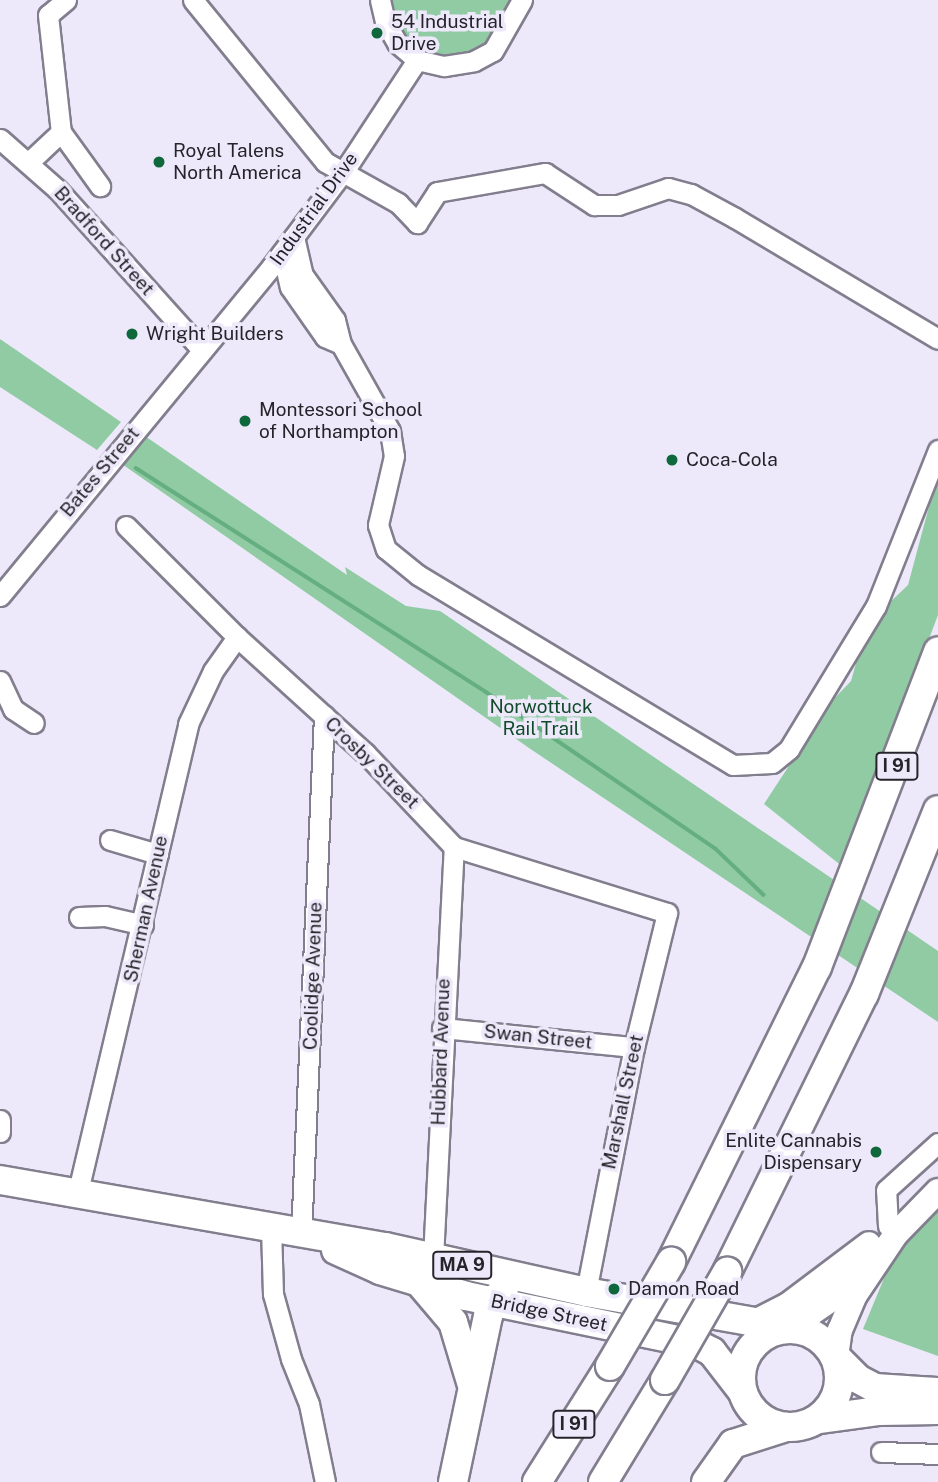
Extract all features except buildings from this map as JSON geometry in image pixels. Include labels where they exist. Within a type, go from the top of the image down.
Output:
[{"type":"highway","name":"I 91","points":[[537,1482],[671,1262],[817,967],[853,880],[938,651]]},
{"type":"highway","name":"I 91","points":[[603,1482],[727,1272],[864,994],[938,810]]},
{"type":"highway","name":"Bridge Street","points":[[0,1180],[78,1191],[271,1227],[426,1270],[541,1283],[787,1327]]},
{"type":"highway","name":"Bridge Street","points":[[426,1270],[492,1302],[697,1344],[712,1352],[742,1391]]},
{"type":"highway","points":[[426,1270],[460,1334],[472,1399]]},
{"type":"highway","points":[[453,1482],[492,1302],[510,1288],[541,1283]]},
{"type":"highway","points":[[786,1427],[763,1419],[742,1391],[740,1371],[750,1351],[787,1327],[824,1342],[858,1379],[875,1388],[938,1392]]},
{"type":"highway","points":[[819,1419],[835,1393],[839,1372],[836,1357]]},
{"type":"highway","points":[[706,1482],[733,1444],[786,1427],[819,1419],[879,1411],[938,1410]]},
{"type":"main road","points":[[753,1322],[788,1305],[869,1244],[888,1226],[933,1196]]},
{"type":"main road","points":[[836,1357],[840,1329],[855,1295],[896,1234],[933,1196]]},
{"type":"main road","points":[[787,1327],[833,1298],[869,1244]]},
{"type":"street","points":[[66,0],[48,15],[61,132],[100,186]]},
{"type":"street","points":[[193,0],[326,162],[344,171],[372,197],[417,223],[437,192],[545,173],[594,205],[618,205],[668,188],[691,194],[735,218],[938,340]]},
{"type":"street","points":[[380,0],[392,37],[417,60],[444,66],[481,58],[502,39],[522,0]]},
{"type":"street","name":"Industrial Drive","points":[[202,350],[282,253],[344,171],[417,60]]},
{"type":"street","points":[[29,162],[61,132]]},
{"type":"street","name":"Bradford Street","points":[[0,139],[29,162],[202,350]]},
{"type":"street","points":[[294,237],[309,299],[325,337],[341,344],[390,431],[394,456],[378,525],[386,549],[418,575],[733,765],[772,763],[789,749],[876,606],[938,450]]},
{"type":"street","points":[[282,253],[290,287],[309,299]]},
{"type":"street","name":"Bates Street","points":[[0,596],[202,350]]},
{"type":"street","name":"Crosby Street","points":[[126,526],[237,637],[324,716],[454,847],[667,913]]},
{"type":"street","name":"Sherman Avenue","points":[[78,1191],[144,925],[188,724],[214,671],[237,637]]},
{"type":"street","points":[[0,681],[13,709],[34,723]]},
{"type":"street","name":"Coolidge Avenue","points":[[301,1235],[324,716]]},
{"type":"street","points":[[110,840],[159,854]]},
{"type":"street","name":"Hubbard Avenue","points":[[426,1270],[454,847]]},
{"type":"street","name":"Marshall Street","points":[[586,1292],[634,1047],[667,913]]},
{"type":"street","points":[[79,917],[105,916],[144,925]]},
{"type":"street","name":"Swan Street","points":[[442,1028],[634,1047]]},
{"type":"street","points":[[0,1120],[0,1132]]},
{"type":"street","points":[[888,1226],[886,1190],[938,1143]]},
{"type":"street","points":[[271,1227],[273,1294],[290,1359],[309,1404],[325,1482]]},
{"type":"street","points":[[881,1452],[938,1454]]},
{"type":"green space","points":[[391,0],[513,0],[488,42],[469,52],[445,56],[416,48],[406,39]]},
{"type":"green space","points":[[0,339],[121,422],[97,450],[0,387]]},
{"type":"green space","name":"Norwottuck Rail Trail","points":[[142,434],[347,575],[345,567],[406,606],[440,611],[938,951],[938,1022],[529,748],[119,462]]},
{"type":"green space","points":[[938,473],[938,615],[843,867],[764,804],[830,703],[851,681],[862,642],[885,607],[908,585]]},
{"type":"green space","points":[[938,1209],[938,1356],[863,1329],[897,1247]]},
{"type":"waterway","points":[[136,468],[486,692],[716,849],[764,895]]},
{"type":"place","name":"54 Industrial Drive","points":[[377,33]]},
{"type":"place","name":"Royal Talens North America","points":[[159,162]]},
{"type":"place","name":"Wright Builders","points":[[132,334]]},
{"type":"place","name":"Montessori School of Northampton","points":[[245,421]]},
{"type":"place","name":"Coca-Cola","points":[[672,460]]},
{"type":"place","name":"Enlite Cannabis Dispensary","points":[[876,1152]]},
{"type":"place","name":"Damon Road","points":[[614,1289]]}]
